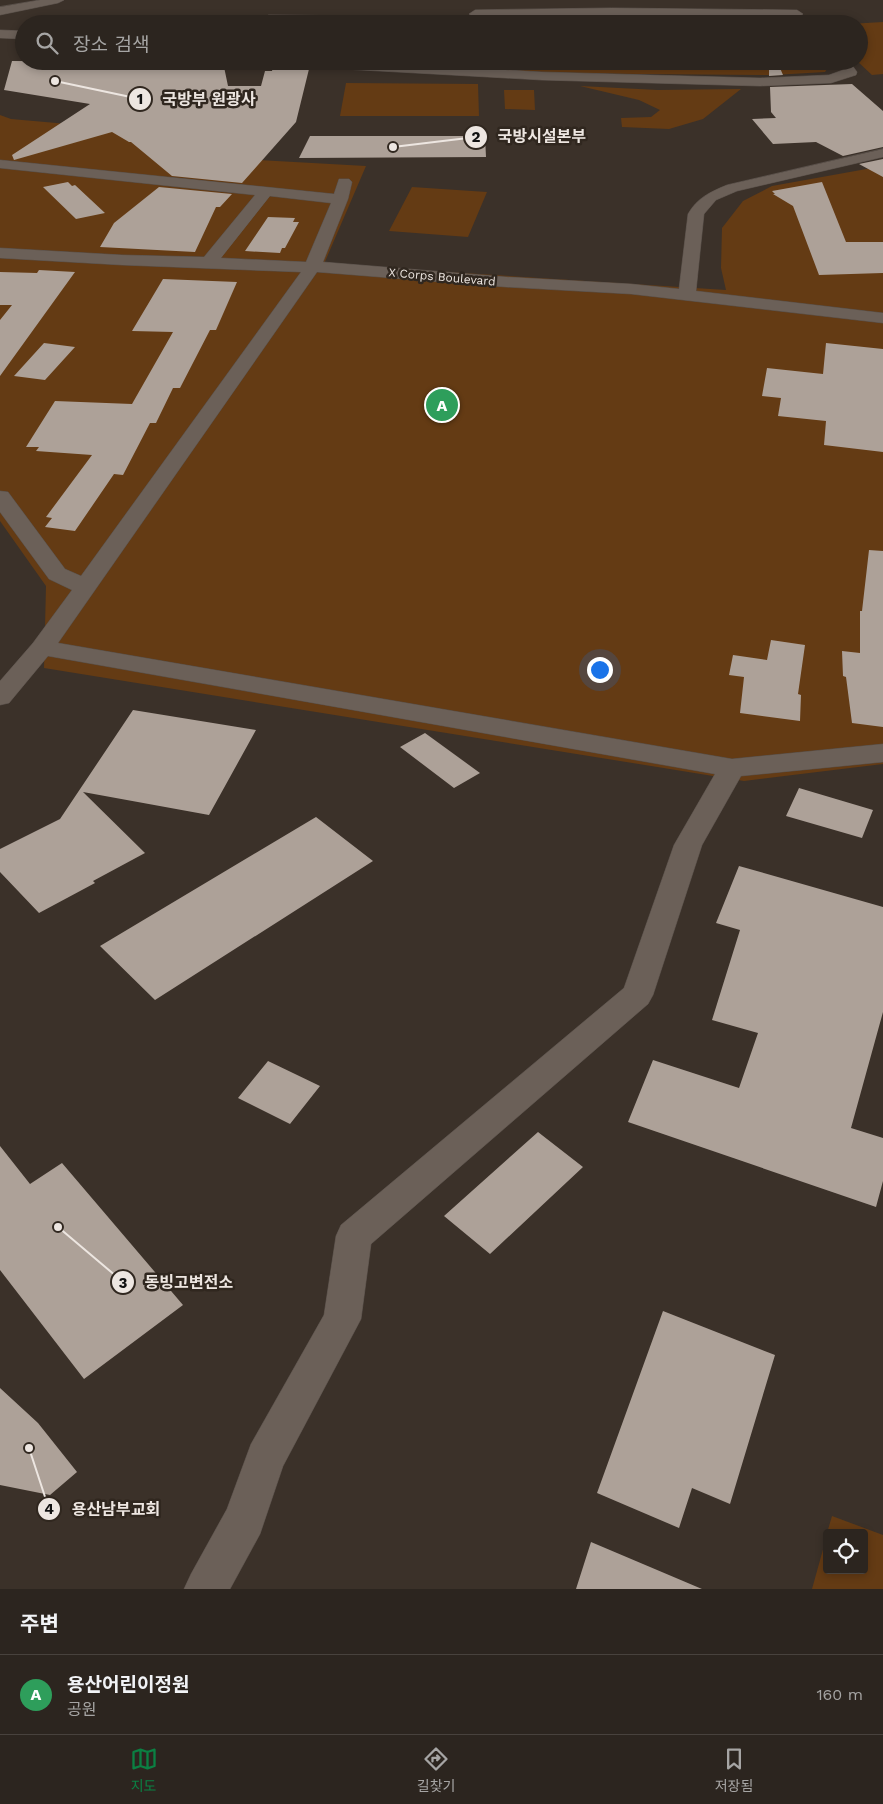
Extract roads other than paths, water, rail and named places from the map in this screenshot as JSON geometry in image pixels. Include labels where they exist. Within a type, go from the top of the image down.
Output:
[{"type":"street","points":[[0,11],[58,0]]},
{"type":"street","points":[[473,0],[474,15]]},
{"type":"street","points":[[781,0],[797,14]]},
{"type":"street","points":[[567,15],[636,12],[685,15]]},
{"type":"street","points":[[788,15],[797,14]]},
{"type":"street","points":[[0,34],[15,35]]},
{"type":"street","points":[[500,70],[542,76],[760,82],[831,79],[851,72],[849,70]]},
{"type":"street","points":[[687,296],[696,214],[699,208],[711,197],[744,184],[883,153]]},
{"type":"street","points":[[0,164],[340,199]]},
{"type":"street","points":[[0,696],[42,648],[312,268],[340,199],[344,182]]},
{"type":"street","points":[[209,262],[266,191]]},
{"type":"street","name":"X Corps Boulevard","points":[[0,253],[122,260],[209,262],[631,289],[883,318]]},
{"type":"street","points":[[0,497],[57,574],[85,588]]},
{"type":"street","points":[[42,648],[732,768],[883,753]]},
{"type":"street","points":[[206,1589],[245,1519],[265,1458],[342,1319],[354,1236],[638,995],[688,844],[732,768]]},
{"type":"place","name":"국방부 원광사","points":[[55,81]]},
{"type":"place","name":"국방시설본부","points":[[393,147]]},
{"type":"place","name":"용산어린이정원","points":[[442,405]]},
{"type":"place","name":"동빙고변전소","points":[[58,1227]]},
{"type":"place","name":"용산남부교회","points":[[29,1448]]}]
